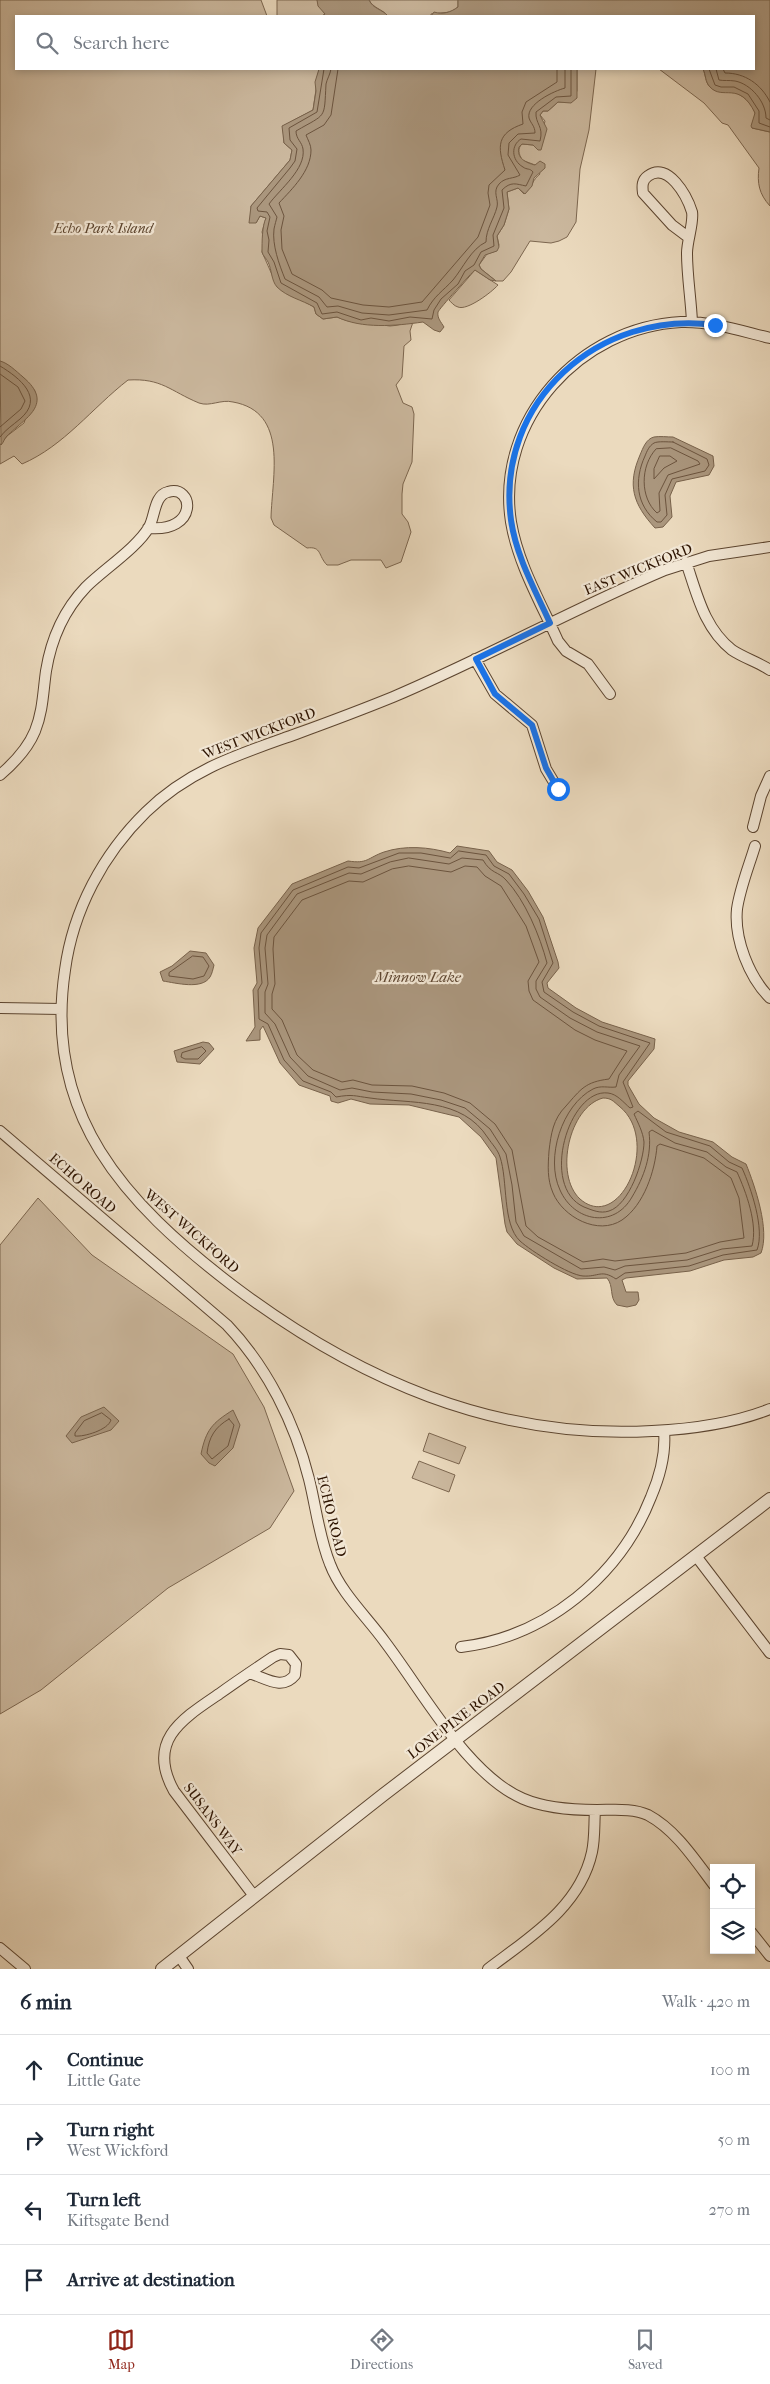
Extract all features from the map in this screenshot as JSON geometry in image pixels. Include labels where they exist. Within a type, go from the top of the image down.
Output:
[{"type":"street","points":[[688,237],[672,225],[643,193],[642,186],[645,178],[652,173],[664,173],[670,177],[687,201],[693,218],[688,237],[687,256],[692,322]]},
{"type":"street","points":[[610,694],[588,664],[562,646],[521,557],[511,521],[510,494],[512,469],[528,420],[556,379],[590,350],[616,336],[664,324],[692,322],[715,325],[770,338]]},
{"type":"street","points":[[0,775],[17,758],[35,732],[43,704],[49,656],[65,615],[88,585],[148,528]]},
{"type":"street","name":"EAST WICKFORD","points":[[550,623],[634,583],[686,562],[737,550],[770,547]]},
{"type":"street","points":[[686,562],[703,612],[716,634],[733,650],[770,670]]},
{"type":"street","name":"WEST WICKFORD","points":[[550,623],[476,659],[374,704],[220,761],[193,776],[147,811],[118,844],[100,870],[84,902],[66,963],[61,1009],[64,1050],[72,1088],[94,1143],[115,1176],[168,1232],[214,1271],[264,1308],[327,1348],[381,1378],[414,1392],[472,1412],[520,1423],[557,1428],[608,1432],[664,1431],[721,1424],[770,1409]]},
{"type":"street","points":[[476,659],[495,694],[532,725],[546,768],[558,789]]},
{"type":"street","points":[[753,827],[761,796],[770,776]]},
{"type":"street","points":[[755,846],[738,907],[738,926],[742,948],[749,967],[761,988],[770,998]]},
{"type":"street","points":[[0,1008],[61,1009]]},
{"type":"street","name":"ECHO ROAD","points":[[0,1131],[227,1325],[248,1348],[270,1383],[299,1445],[309,1476],[325,1550],[335,1575],[455,1740],[488,1778],[515,1796],[552,1807],[633,1811],[654,1819],[677,1838],[710,1880]]},
{"type":"street","points":[[461,1647],[504,1638],[535,1625],[570,1603],[598,1580],[623,1549],[646,1510],[660,1469],[665,1442],[664,1431]]},
{"type":"street","name":"LONE PINE ROAD","points":[[162,1969],[455,1740],[770,1498]]},
{"type":"street","points":[[696,1556],[770,1653]]},
{"type":"street","name":"SUSANS WAY","points":[[249,1673],[182,1720],[167,1741],[164,1757],[166,1775],[174,1791],[254,1896]]},
{"type":"street","points":[[488,1969],[548,1922],[572,1898],[589,1863],[593,1843],[595,1810]]},
{"type":"street","points":[[755,1937],[770,1956]]},
{"type":"street","points":[[0,1948],[25,1969]]},
{"type":"street","points":[[179,1956],[188,1969]]},
{"type":"green space","name":"Echo Park Island","points":[[0,0],[261,0],[267,15],[15,15],[15,70],[319,70],[313,110],[283,126],[284,143],[292,150],[290,160],[251,206],[251,216],[256,223],[260,216],[266,218],[262,232],[264,240],[262,252],[277,286],[314,307],[316,314],[323,319],[337,317],[353,322],[390,326],[413,322],[410,331],[411,340],[404,346],[402,377],[396,385],[403,403],[412,407],[414,414],[412,462],[403,484],[402,494],[402,514],[408,522],[411,532],[401,562],[386,568],[381,560],[351,560],[338,565],[327,565],[318,550],[307,548],[274,525],[271,518],[273,448],[270,432],[263,418],[251,408],[229,401],[207,404],[199,403],[158,383],[128,380],[65,437],[51,447],[22,464],[14,456],[0,464],[0,445],[7,436],[24,423],[35,391],[24,378],[0,361]]},
{"type":"green space","points":[[277,0],[317,0],[325,14],[324,15],[277,15]]},
{"type":"green space","points":[[369,0],[458,0],[458,7],[451,12],[431,15],[387,15]]},
{"type":"green space","points":[[577,70],[596,70],[589,130],[580,169],[576,222],[567,237],[559,241],[551,243],[530,241],[511,272],[503,281],[496,281],[481,269],[479,265],[487,254],[496,251],[499,245],[497,236],[504,225],[509,209],[507,192],[518,188],[524,194],[540,174],[535,165],[522,160],[519,148],[522,144],[533,145],[538,150],[545,121],[540,115],[558,102],[571,102],[577,91]]},
{"type":"green space","points":[[660,70],[703,70],[710,87],[718,91],[735,93],[749,103],[755,115],[752,128],[770,132],[770,206],[763,197],[760,188],[758,179],[759,168],[728,125],[722,123],[704,103]]},
{"type":"green space","points":[[475,270],[498,285],[473,304],[462,307],[453,304],[449,300]]},
{"type":"green space","points":[[38,1198],[92,1255],[233,1354],[264,1407],[294,1491],[270,1528],[168,1588],[41,1690],[0,1714],[0,1245]]},
{"type":"green space","points":[[429,1433],[466,1447],[459,1464],[423,1451]]},
{"type":"green space","points":[[419,1461],[455,1475],[449,1492],[412,1478]]},
{"type":"water","points":[[317,0],[369,0],[387,15],[324,15],[325,14],[318,6]]},
{"type":"water","points":[[458,0],[770,0],[770,132],[752,128],[755,113],[749,103],[737,94],[715,91],[707,83],[703,70],[755,70],[755,15],[432,15],[434,12],[450,12],[458,7]]},
{"type":"water","points":[[319,70],[577,70],[577,98],[571,103],[558,102],[540,115],[547,129],[541,150],[538,150],[533,145],[522,144],[519,147],[518,151],[522,159],[535,165],[540,161],[545,164],[545,168],[534,178],[532,186],[525,194],[518,188],[507,192],[509,209],[504,225],[497,236],[499,247],[497,251],[485,255],[479,265],[481,269],[496,281],[490,280],[475,270],[438,312],[444,327],[440,332],[423,322],[379,326],[347,321],[337,317],[323,319],[316,314],[314,307],[285,293],[277,287],[274,281],[262,252],[263,230],[266,218],[260,216],[256,223],[249,223],[251,206],[290,160],[292,150],[284,143],[282,126],[313,110],[316,91],[315,82]]},
{"type":"water","points":[[0,361],[6,363],[23,377],[37,395],[37,403],[34,410],[7,436],[1,445]]},
{"type":"water","points":[[673,437],[713,456],[714,466],[709,475],[676,482],[670,496],[672,517],[663,527],[655,528],[637,502],[634,494],[634,476],[640,455],[645,444],[651,438]]},
{"type":"water","name":"Minnow Lake","points":[[457,846],[489,851],[497,862],[512,870],[528,891],[543,917],[558,962],[559,968],[547,983],[548,988],[576,1008],[602,1022],[655,1039],[654,1049],[628,1081],[628,1085],[639,1104],[654,1118],[679,1132],[713,1142],[732,1157],[746,1164],[763,1221],[764,1232],[761,1253],[753,1257],[724,1260],[690,1271],[626,1278],[622,1280],[626,1292],[638,1292],[639,1300],[636,1305],[627,1307],[617,1305],[613,1299],[607,1278],[577,1279],[554,1268],[517,1244],[507,1232],[505,1224],[496,1158],[481,1137],[459,1117],[409,1105],[370,1104],[351,1099],[338,1103],[331,1101],[330,1096],[299,1085],[280,1063],[263,1026],[260,1030],[260,1040],[246,1041],[255,1027],[253,990],[257,983],[254,948],[258,928],[292,884],[348,861],[364,861],[384,852],[400,848],[434,849],[450,853]],"holes":[[[606,1098],[619,1106],[631,1121],[637,1140],[636,1160],[631,1178],[621,1194],[609,1204],[595,1206],[580,1199],[572,1188],[568,1174],[567,1159],[569,1143],[581,1114],[591,1104]]]},
{"type":"water","points":[[190,951],[206,953],[214,965],[210,977],[206,981],[195,985],[163,981],[160,972],[172,966]]},
{"type":"water","points":[[203,1042],[209,1043],[214,1049],[200,1064],[177,1062],[174,1051]]},
{"type":"water","points":[[104,1407],[119,1421],[111,1430],[72,1443],[66,1436],[81,1417]]},
{"type":"water","points":[[233,1410],[240,1425],[233,1448],[215,1466],[209,1463],[201,1454],[205,1439],[215,1423]]},
{"type":"route","points":[[558,789],[546,768],[532,725],[495,694],[484,677],[476,659],[550,623],[521,557],[511,521],[510,494],[512,469],[519,442],[528,420],[549,387],[562,372],[590,350],[616,336],[652,326],[681,322],[715,325]]}]
